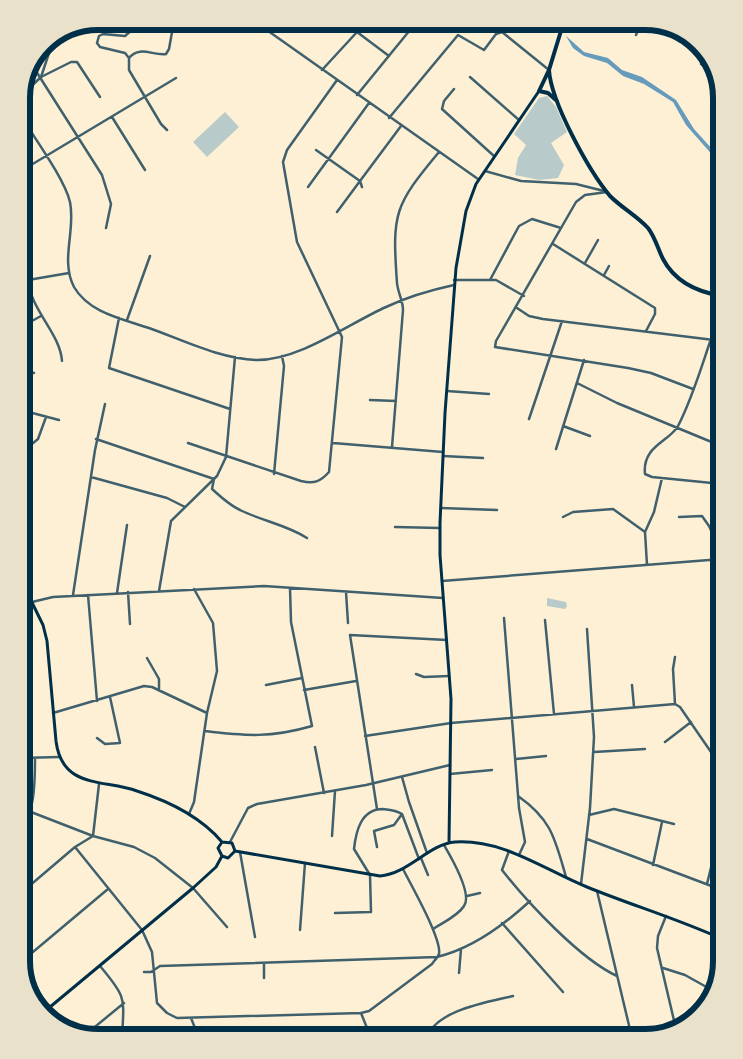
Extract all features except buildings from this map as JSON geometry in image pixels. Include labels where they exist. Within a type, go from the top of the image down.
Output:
[{"type":"main road","points":[[450,843],[451,676],[443,598],[440,528],[454,280],[466,210],[478,180],[539,91],[549,70],[561,30]]},
{"type":"main road","points":[[549,70],[557,102],[591,168],[607,192],[650,231],[675,276],[699,290],[713,294]]},
{"type":"main road","points":[[539,91],[548,93],[557,102]]},
{"type":"main road","points":[[30,598],[48,644],[53,713],[59,757],[74,774],[99,784],[135,790],[189,814],[222,842],[230,842],[235,851]]},
{"type":"main road","points":[[222,842],[218,848],[222,856],[228,858],[235,851]]},
{"type":"main road","points":[[235,851],[370,874],[392,875],[444,845],[450,843],[487,843],[519,855],[597,891],[713,935]]},
{"type":"main road","points":[[49,1008],[193,888],[216,867],[222,856]]},
{"type":"street","points":[[131,30],[122,37],[103,34],[99,36],[97,43],[100,47],[125,53],[129,58],[129,70],[161,124],[168,130]]},
{"type":"street","points":[[129,58],[140,51],[166,54],[169,49],[172,30]]},
{"type":"street","points":[[266,30],[478,180]]},
{"type":"street","points":[[357,94],[410,30]]},
{"type":"street","points":[[636,35],[638,30]]},
{"type":"street","points":[[322,70],[357,32],[389,56]]},
{"type":"street","points":[[389,118],[454,38],[459,35],[484,50],[496,34],[502,32],[549,70]]},
{"type":"street","points":[[41,76],[50,51]]},
{"type":"street","points":[[31,86],[41,76],[71,62],[77,62],[100,97]]},
{"type":"street","points":[[36,70],[94,160],[107,188],[111,207],[106,228]]},
{"type":"street","points":[[470,77],[519,120]]},
{"type":"street","points":[[30,166],[176,78]]},
{"type":"street","points":[[188,443],[274,474],[312,484],[322,480],[329,472],[342,337],[300,251],[283,170],[284,156],[337,80]]},
{"type":"street","points":[[454,89],[444,101],[442,109],[494,156]]},
{"type":"street","points":[[308,188],[369,103]]},
{"type":"street","points":[[112,117],[145,170]]},
{"type":"street","points":[[337,212],[400,126]]},
{"type":"street","points":[[30,130],[64,188],[70,204],[69,273],[75,288],[86,302],[119,318],[235,357],[263,360],[282,356],[339,331],[401,300],[454,285]]},
{"type":"street","points":[[316,150],[360,181],[362,187]]},
{"type":"street","points":[[392,447],[403,310],[397,281],[394,226],[407,192],[439,152]]},
{"type":"street","points":[[484,171],[520,181],[576,184],[607,192]]},
{"type":"street","points":[[607,192],[581,196],[496,341],[495,347],[584,360],[646,372],[693,389]]},
{"type":"street","points":[[490,280],[519,226],[532,220],[543,221],[561,228]]},
{"type":"street","points":[[585,263],[598,240]]},
{"type":"street","points":[[553,244],[655,308],[655,314],[646,331]]},
{"type":"street","points":[[127,320],[150,256]]},
{"type":"street","points":[[604,275],[609,266]]},
{"type":"street","points":[[30,280],[69,273]]},
{"type":"street","points":[[454,280],[490,280],[500,282],[524,296]]},
{"type":"street","points":[[30,291],[41,316],[58,345],[62,361]]},
{"type":"street","points":[[517,308],[529,316],[711,340],[677,428],[651,450],[644,469],[645,474],[662,478],[713,483]]},
{"type":"street","points":[[30,322],[41,316]]},
{"type":"street","points":[[119,318],[109,368],[230,409]]},
{"type":"street","points":[[529,419],[562,321]]},
{"type":"street","points":[[274,474],[284,366],[282,356]]},
{"type":"street","points":[[235,357],[226,457],[214,479],[212,489],[226,502],[240,510],[291,529],[307,538]]},
{"type":"street","points":[[556,449],[584,360]]},
{"type":"street","points":[[30,372],[34,373]]},
{"type":"street","points":[[577,384],[713,443]]},
{"type":"street","points":[[447,391],[489,394]]},
{"type":"street","points":[[370,400],[396,401]]},
{"type":"street","points":[[73,596],[96,438],[105,404]]},
{"type":"street","points":[[30,413],[58,420]]},
{"type":"street","points":[[30,446],[38,439],[46,417]]},
{"type":"street","points":[[563,426],[590,436]]},
{"type":"street","points":[[96,438],[214,479]]},
{"type":"street","points":[[333,443],[392,447],[483,458]]},
{"type":"street","points":[[91,477],[167,498],[185,507]]},
{"type":"street","points":[[647,565],[645,532],[654,512],[662,478]]},
{"type":"street","points":[[159,591],[171,521],[214,479]]},
{"type":"street","points":[[441,508],[497,510]]},
{"type":"street","points":[[563,517],[573,512],[613,509],[645,532]]},
{"type":"street","points":[[679,517],[702,516],[713,535]]},
{"type":"street","points":[[117,593],[127,525]]},
{"type":"street","points":[[396,527],[440,528]]},
{"type":"street","points":[[442,581],[713,560]]},
{"type":"street","points":[[32,602],[46,597],[240,586],[443,598]]},
{"type":"street","points":[[205,731],[249,736],[285,734],[312,726],[291,622],[290,588]]},
{"type":"street","points":[[189,814],[194,802],[207,713],[217,671],[213,623],[193,589]]},
{"type":"street","points":[[346,591],[348,623]]},
{"type":"street","points":[[128,592],[130,624]]},
{"type":"street","points":[[88,595],[97,700]]},
{"type":"street","points":[[504,618],[518,796],[525,842],[519,855]]},
{"type":"street","points":[[546,620],[554,714]]},
{"type":"street","points":[[581,884],[590,815],[594,752],[587,629]]},
{"type":"street","points":[[377,809],[371,784],[350,635],[447,640]]},
{"type":"street","points":[[675,657],[673,669],[675,704]]},
{"type":"street","points":[[148,658],[159,679],[159,690]]},
{"type":"street","points":[[416,674],[424,677],[451,676]]},
{"type":"street","points":[[266,685],[302,678]]},
{"type":"street","points":[[304,690],[356,681]]},
{"type":"street","points":[[632,685],[634,707]]},
{"type":"street","points":[[53,713],[144,686],[159,690],[207,713]]},
{"type":"street","points":[[97,738],[105,744],[120,743],[110,697]]},
{"type":"street","points":[[365,736],[451,723],[675,704],[680,707],[713,755]]},
{"type":"street","points":[[665,742],[691,722]]},
{"type":"street","points":[[315,747],[324,792]]},
{"type":"street","points":[[594,752],[645,749]]},
{"type":"street","points":[[516,759],[546,756]]},
{"type":"street","points":[[30,758],[59,757]]},
{"type":"street","points":[[35,758],[35,793],[31,812],[93,836],[134,847],[155,858],[193,888],[227,927]]},
{"type":"street","points":[[230,842],[248,808],[257,804],[371,784],[450,765]]},
{"type":"street","points":[[450,774],[492,770]]},
{"type":"street","points":[[402,776],[409,802],[428,854]]},
{"type":"street","points":[[93,836],[99,784]]},
{"type":"street","points":[[332,836],[335,790]]},
{"type":"street","points":[[518,796],[537,810],[547,822],[566,877]]},
{"type":"street","points":[[335,913],[370,912],[370,874],[354,849],[355,840],[365,815],[377,809],[402,814]]},
{"type":"street","points":[[590,815],[614,809],[674,824]]},
{"type":"street","points":[[377,846],[374,831],[394,825],[402,814]]},
{"type":"street","points":[[402,814],[428,875]]},
{"type":"street","points":[[653,865],[662,822]]},
{"type":"street","points":[[30,885],[75,846],[93,836]]},
{"type":"street","points":[[587,839],[713,886]]},
{"type":"street","points":[[433,929],[464,907],[467,896],[456,867],[444,845]]},
{"type":"street","points":[[75,846],[108,890],[142,930],[152,952],[157,1003],[166,1013],[177,1018],[361,1013],[369,1011],[432,964],[439,954],[438,942],[433,929],[403,869]]},
{"type":"street","points":[[509,851],[502,870],[574,946],[601,969],[617,976]]},
{"type":"street","points":[[240,852],[255,937]]},
{"type":"street","points":[[707,884],[713,859]]},
{"type":"street","points":[[300,930],[305,863]]},
{"type":"street","points":[[30,955],[108,890]]},
{"type":"street","points":[[597,891],[630,1029]]},
{"type":"street","points":[[467,896],[480,893]]},
{"type":"street","points":[[144,972],[151,972],[154,968],[160,966],[437,957],[461,949],[502,923],[530,901]]},
{"type":"street","points":[[666,916],[658,936],[657,948],[675,1022]]},
{"type":"street","points":[[502,923],[563,992]]},
{"type":"street","points":[[459,973],[461,949]]},
{"type":"street","points":[[264,964],[264,978]]},
{"type":"street","points":[[100,966],[121,992],[124,1003],[123,1029]]},
{"type":"street","points":[[663,968],[684,975],[708,988]]},
{"type":"street","points":[[433,1029],[437,1024],[460,1009],[513,996]]},
{"type":"street","points":[[93,1029],[124,1003]]},
{"type":"street","points":[[361,1013],[367,1029]]},
{"type":"street","points":[[191,1018],[195,1029]]},
{"type":"shaded area","points":[[547,96],[556,107],[567,132],[551,143],[564,165],[558,178],[539,180],[515,175],[518,158],[526,145],[514,134],[539,98]]},
{"type":"shaded area","points":[[225,112],[239,127],[207,157],[193,142]]},
{"type":"shaded area","points":[[547,598],[566,602],[567,606],[565,609],[547,606]]},
{"type":"water","points":[[566,36],[584,52],[608,58],[622,70],[642,77],[676,100],[694,129],[713,150],[713,156],[686,125],[673,102],[644,84],[623,76],[607,63],[584,56],[573,48]]}]
